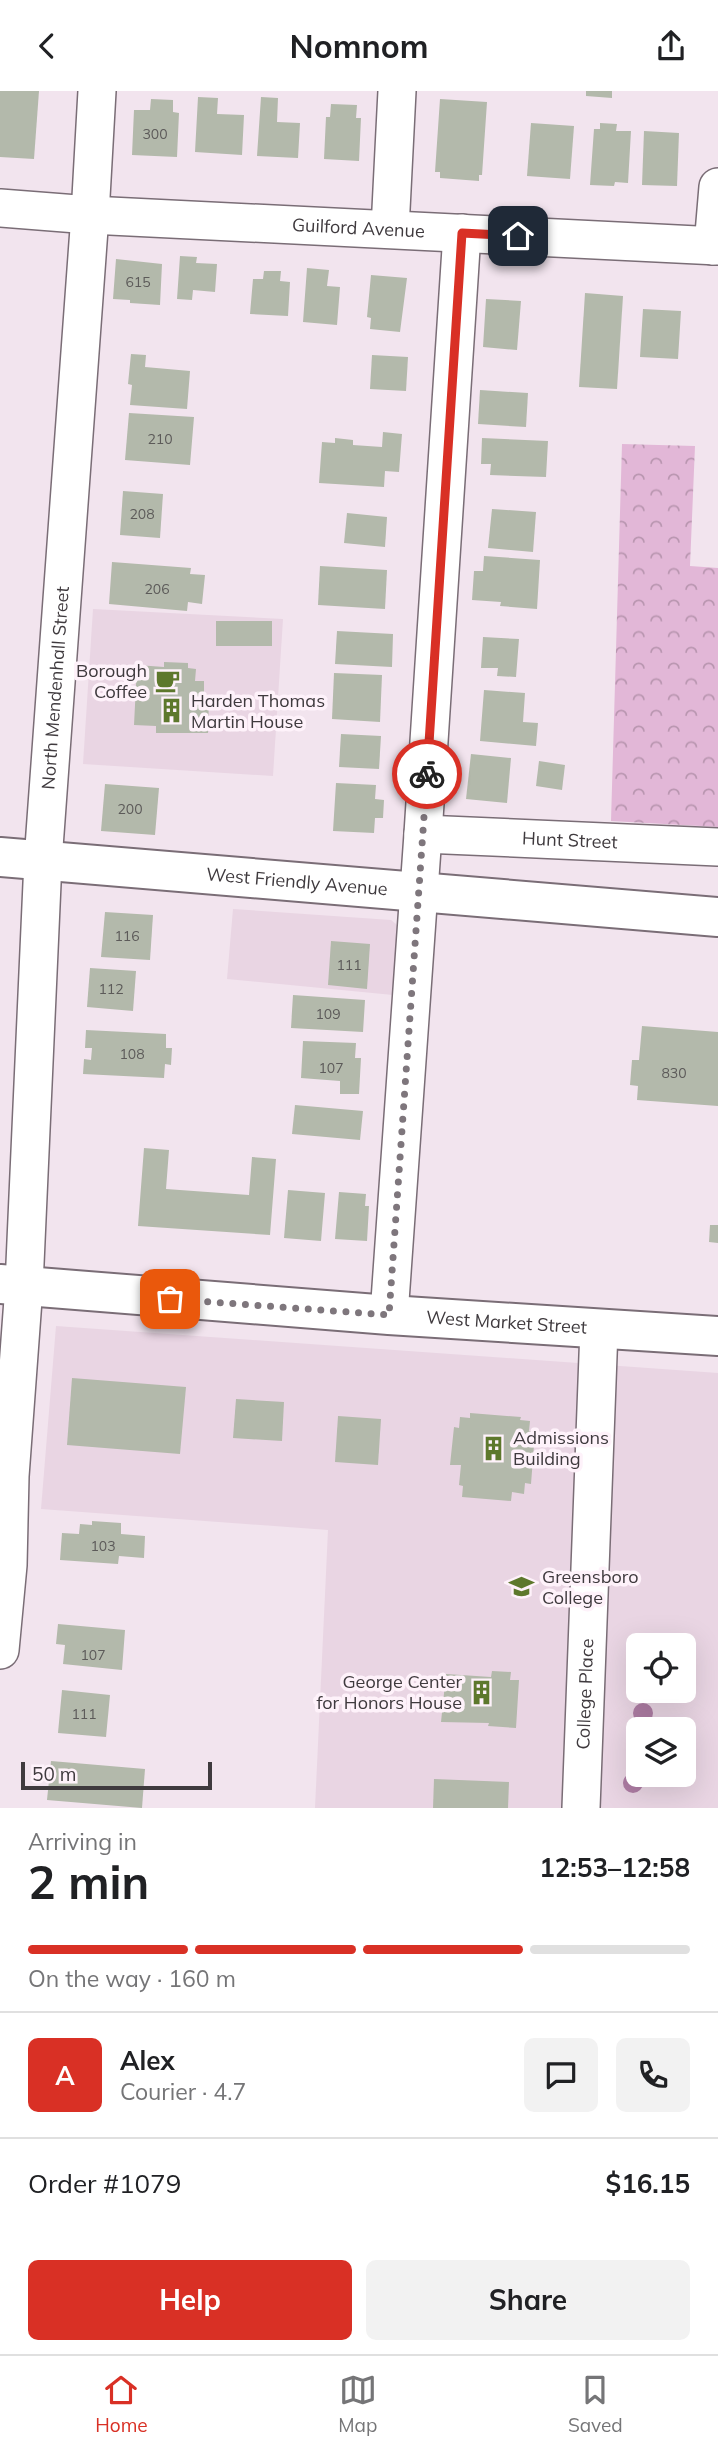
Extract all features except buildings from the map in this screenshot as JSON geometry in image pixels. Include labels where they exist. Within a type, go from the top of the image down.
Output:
[{"type":"main road","name":"West Friendly Avenue","points":[[0,857],[718,917]]},
{"type":"main road","name":"West Market Street","points":[[12,1285],[389,1315],[718,1336]]},
{"type":"street","name":"North Mendenhall Street","points":[[0,1650],[8,1565],[12,1285],[97,91]]},
{"type":"street","points":[[390,229],[397,91]]},
{"type":"street","points":[[715,246],[718,187]]},
{"type":"street","name":"Guilford Avenue","points":[[0,208],[90,215],[715,246]]},
{"type":"street","points":[[389,1315],[424,834],[462,233]]},
{"type":"street","name":"Hunt Street","points":[[424,834],[718,847]]},
{"type":"street","name":"College Place","points":[[581,1808],[599,1329]]},
{"type":"shaded area","points":[[93,609],[283,619],[273,776],[83,764]]},
{"type":"shaded area","points":[[233,909],[391,920],[398,929],[393,995],[227,979]]},
{"type":"shaded area","name":"Greensboro College","points":[[56,1326],[718,1373],[718,1808],[315,1808],[328,1530],[41,1509]]},
{"type":"green space","points":[[622,444],[695,446],[690,566],[718,568],[718,827],[611,821]]},
{"type":"way so far","points":[[170,1299],[389,1315],[427,774]]},
{"type":"place","name":"Borough Coffee","points":[[167,681]]},
{"type":"place","name":"Harden Thomas Martin House","points":[[171,711]]},
{"type":"place","name":"Admissions Building","points":[[493,1448]]},
{"type":"place","name":"Greensboro College","points":[[522,1587]]},
{"type":"place","name":"George Center for Honors House","points":[[482,1692]]},
{"type":"route","points":[[427,774],[462,233],[518,236]]}]
